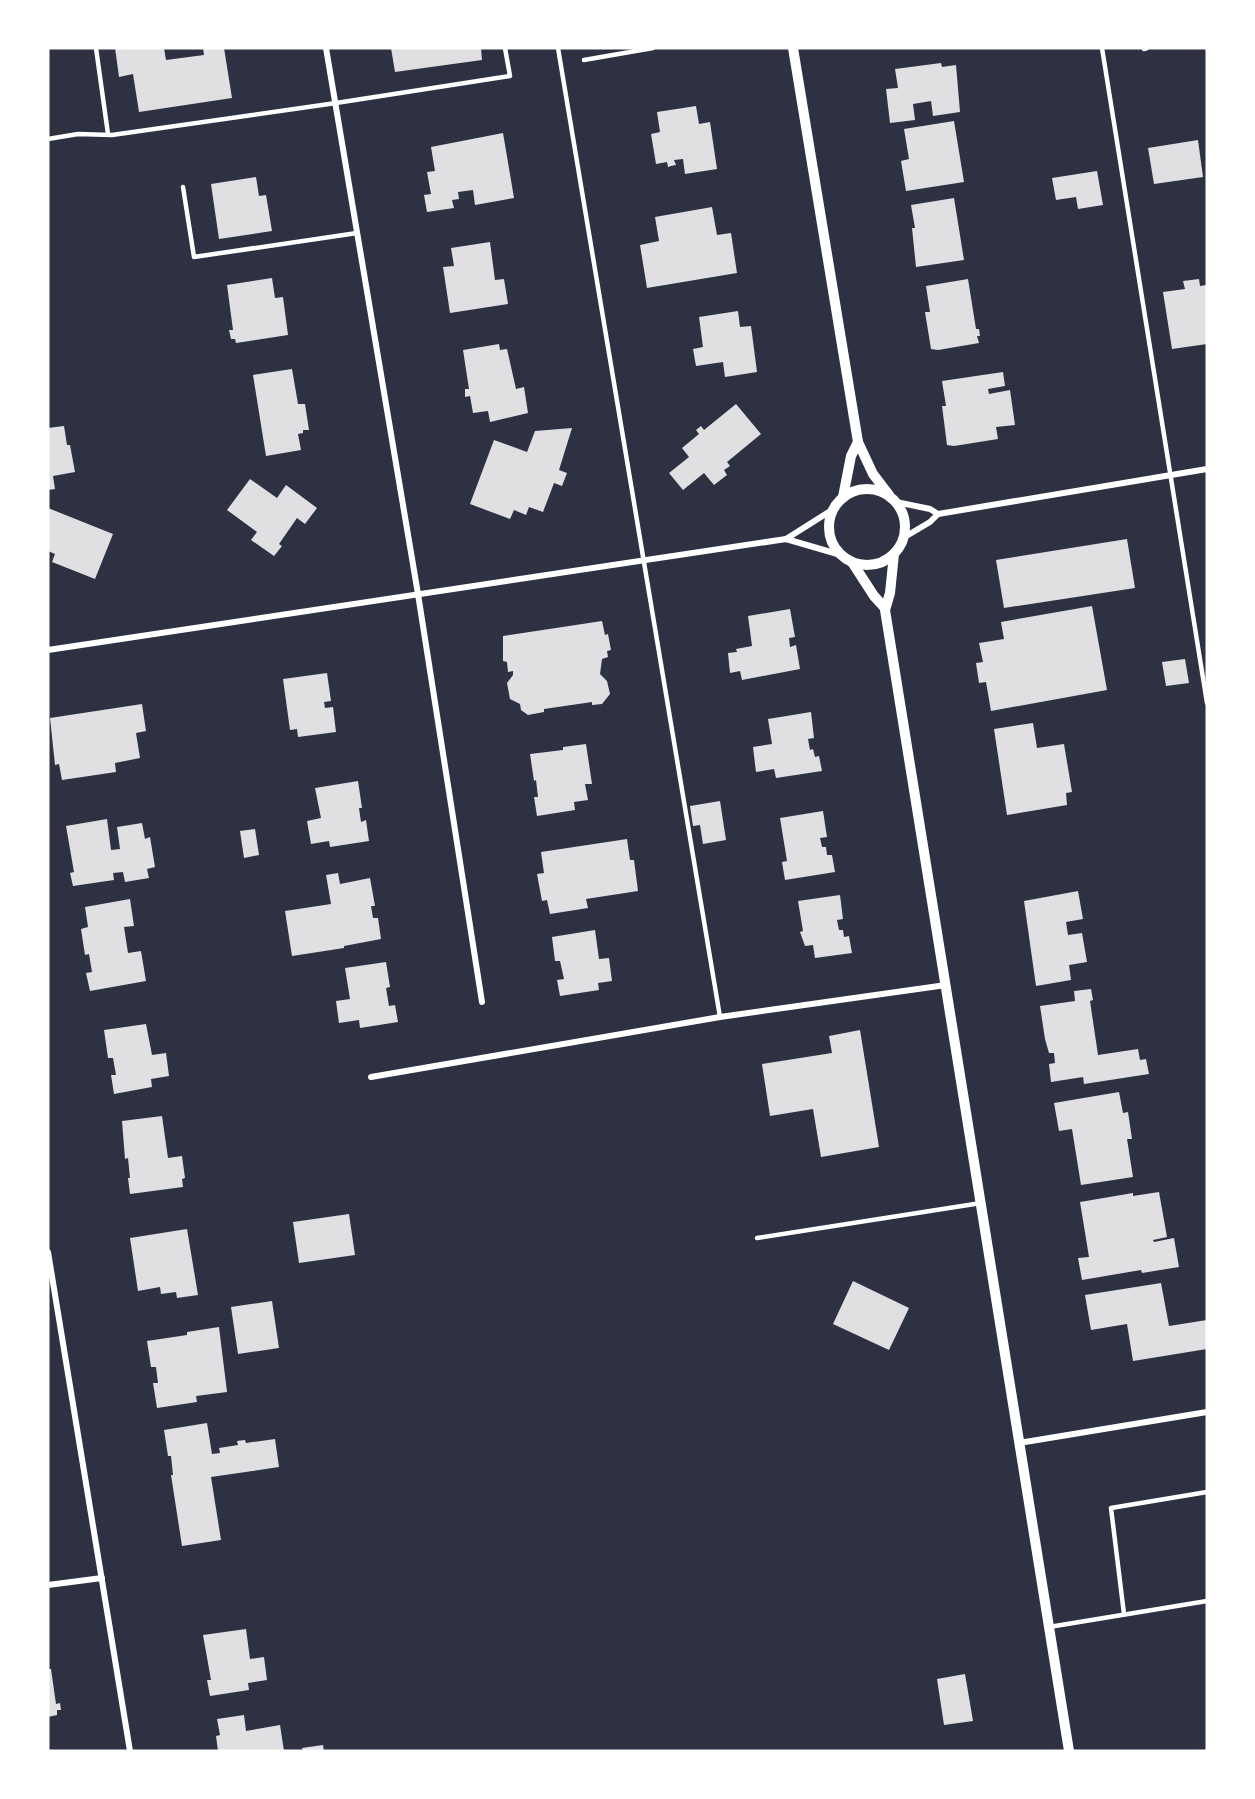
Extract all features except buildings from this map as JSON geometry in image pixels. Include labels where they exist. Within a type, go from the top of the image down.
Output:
[{"type":"street","points":[[326,48],[418,594],[482,1002]]},
{"type":"street","points":[[793,48],[858,442],[873,474],[902,513],[905,525],[903,538],[894,554],[890,593],[885,608],[1069,1751]]},
{"type":"street","points":[[843,497],[851,456],[858,442]]},
{"type":"street","points":[[903,538],[930,522],[938,514],[1207,469]]},
{"type":"street","points":[[48,650],[786,539],[832,510],[843,497],[853,491],[866,489],[878,490],[892,499],[930,509],[938,514]]},
{"type":"street","points":[[832,510],[829,534],[833,545],[841,555]]},
{"type":"street","points":[[786,539],[841,555],[852,562],[874,596],[885,608]]},
{"type":"street","points":[[852,562],[874,564],[894,554]]},
{"type":"street","points":[[371,1077],[720,1017],[946,985]]},
{"type":"street","points":[[48,1252],[130,1751]]},
{"type":"street","points":[[1019,1443],[1207,1412]]},
{"type":"street","points":[[48,1585],[102,1578]]},
{"type":"lane","points":[[96,48],[108,135]]},
{"type":"lane","points":[[48,139],[78,134],[108,135],[336,104],[510,76],[506,48]]},
{"type":"lane","points":[[558,48],[720,1017]]},
{"type":"lane","points":[[584,60],[652,48]]},
{"type":"lane","points":[[1102,48],[1207,703]]},
{"type":"lane","points":[[183,187],[194,257],[357,233]]},
{"type":"lane","points":[[757,1238],[981,1203]]},
{"type":"lane","points":[[1124,1614],[1111,1508],[1207,1492]]},
{"type":"lane","points":[[1049,1627],[1207,1601]]}]
